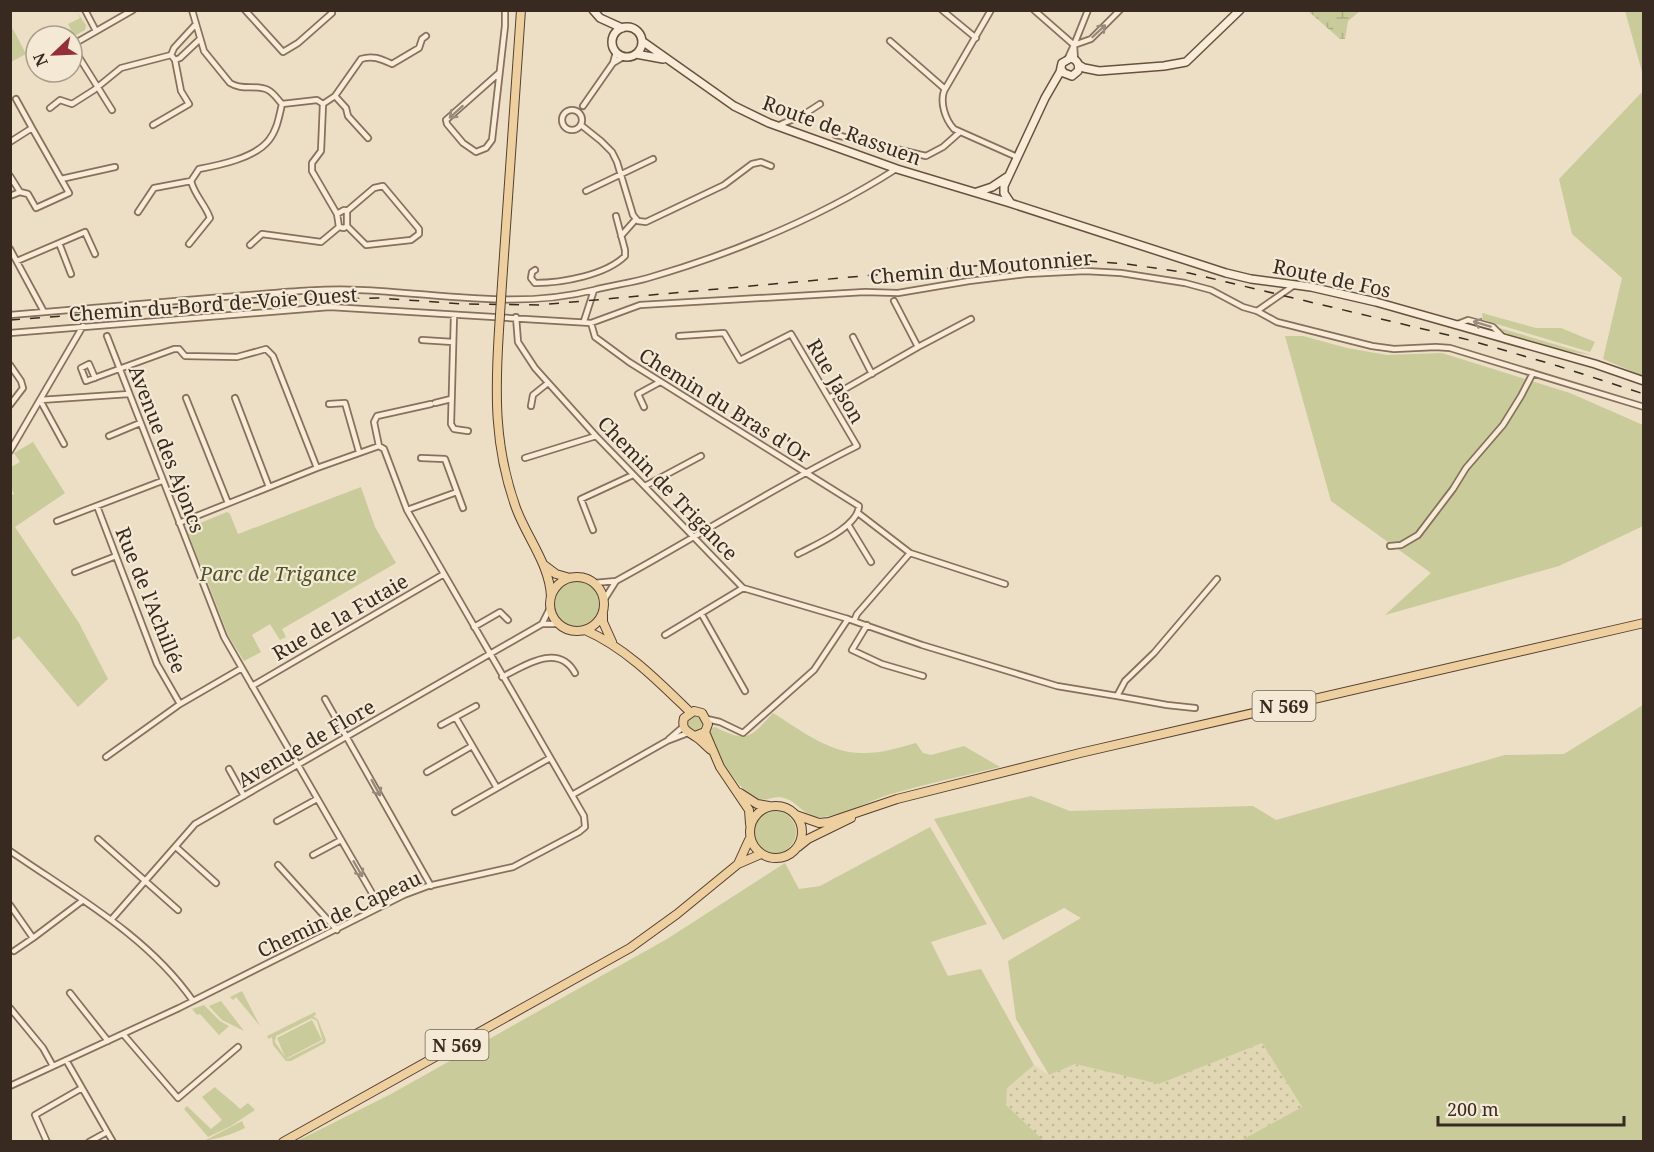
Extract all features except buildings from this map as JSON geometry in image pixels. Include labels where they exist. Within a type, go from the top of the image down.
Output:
[{"type":"main road","points":[[521,10],[495,400],[500,448],[517,510],[549,579],[550,608],[559,624],[571,631],[585,630],[592,626],[602,613]]},
{"type":"main road","points":[[593,10],[613,38]]},
{"type":"main road","points":[[1056,80],[1072,74],[1186,62],[1240,10]]},
{"type":"main road","points":[[600,18],[622,28]]},
{"type":"main road","points":[[622,28],[635,29],[642,41],[641,48],[630,57],[623,57],[616,52],[613,46],[613,38],[622,28]]},
{"type":"main road","name":"Route de Rassuen","points":[[642,41],[734,106],[777,126],[897,169],[1012,204]]},
{"type":"main road","name":"Route de Rassuen","points":[[636,54],[671,62]]},
{"type":"main road","points":[[1012,204],[1004,193],[1009,175],[1045,98],[1056,80],[1062,63],[1074,61],[1084,68],[1099,71]]},
{"type":"main road","points":[[1072,74],[1074,61]]},
{"type":"main road","points":[[1061,69],[1072,74]]},
{"type":"main road","points":[[976,193],[992,187],[1009,175]]},
{"type":"main road","name":"Route de Fos","points":[[1012,204],[1226,273],[1251,279],[1295,284],[1376,302],[1595,364],[1644,381]]},
{"type":"main road","points":[[543,564],[556,574],[570,578],[578,577],[594,583],[604,600],[603,622],[613,644]]},
{"type":"main road","points":[[551,597],[558,585],[570,578]]},
{"type":"main road","name":"N 569","points":[[283,1142],[630,948],[677,914],[738,864],[761,854],[776,859],[784,857],[808,839],[844,822],[862,810],[926,791],[1092,750],[1644,623]]},
{"type":"main road","points":[[585,630],[613,644],[674,696],[688,725],[714,753]]},
{"type":"main road","points":[[688,725],[698,711],[707,719],[705,732],[720,767],[749,810],[750,826]]},
{"type":"main road","points":[[688,725],[705,732]]},
{"type":"main road","points":[[738,791],[757,804],[785,807],[796,815],[819,823],[830,822],[862,810]]},
{"type":"main road","points":[[750,826],[758,813],[771,806]]},
{"type":"main road","points":[[796,815],[802,831],[798,847]]},
{"type":"main road","name":"N 569","points":[[738,864],[748,847],[750,826]]},
{"type":"main road","points":[[750,838],[761,854]]},
{"type":"street","points":[[85,10],[96,31]]},
{"type":"street","points":[[84,38],[133,10]]},
{"type":"street","points":[[192,10],[204,51],[231,83],[236,87],[265,88],[282,104]]},
{"type":"street","points":[[245,10],[284,52],[298,43],[332,13],[330,10]]},
{"type":"street","points":[[499,73],[446,120],[463,143],[476,152],[486,148],[492,140],[505,26],[504,10]]},
{"type":"street","points":[[942,10],[976,38]]},
{"type":"street","points":[[991,10],[945,89],[942,98],[943,106],[950,124],[960,132],[1017,157]]},
{"type":"street","points":[[1034,10],[1074,45]]},
{"type":"street","points":[[1074,61],[1074,45],[1088,10]]},
{"type":"street","points":[[1074,45],[1091,39],[1120,10]]},
{"type":"street","points":[[171,55],[174,48],[196,24]]},
{"type":"street","points":[[323,104],[335,96],[361,59],[378,58],[392,64],[419,48],[422,39],[426,36]]},
{"type":"street","points":[[175,60],[200,39]]},
{"type":"street","points":[[890,41],[945,89]]},
{"type":"street","points":[[578,113],[613,63],[616,52]]},
{"type":"street","points":[[153,125],[189,104],[181,91],[175,60],[171,55]]},
{"type":"street","points":[[50,108],[60,100],[72,104],[121,68],[171,55]]},
{"type":"street","points":[[613,63],[623,57]]},
{"type":"street","points":[[84,64],[112,110]]},
{"type":"street","points":[[335,96],[345,108],[348,116],[368,138]]},
{"type":"street","points":[[10,196],[20,192],[28,194],[36,208],[69,193],[16,99]]},
{"type":"street","points":[[282,104],[317,100],[323,104]]},
{"type":"street","points":[[138,212],[154,188],[191,181],[199,169],[234,162],[268,142],[276,127],[282,104]]},
{"type":"street","points":[[323,104],[321,151],[311,167],[337,214],[339,227]]},
{"type":"street","points":[[777,126],[803,116],[820,104]]},
{"type":"street","points":[[578,113],[566,113],[563,124],[572,130],[581,125]]},
{"type":"street","points":[[578,113],[582,121],[581,125]]},
{"type":"street","points":[[581,125],[612,152],[630,207],[638,221],[646,222],[724,185],[752,164],[761,162],[771,165]]},
{"type":"street","points":[[10,142],[32,128]]},
{"type":"street","points":[[836,135],[926,156],[943,147],[960,132]]},
{"type":"street","points":[[586,191],[653,159]]},
{"type":"street","points":[[61,179],[115,167]]},
{"type":"street","points":[[10,315],[292,292],[359,290],[488,299],[575,295],[646,278],[758,238],[808,216],[897,169]]},
{"type":"street","points":[[10,176],[20,192]]},
{"type":"street","points":[[189,244],[210,218],[205,204],[194,194],[191,181]]},
{"type":"street","points":[[337,214],[340,211],[347,211],[374,188],[383,186],[419,229],[419,234],[411,240],[366,245],[347,226],[347,211]]},
{"type":"street","points":[[535,270],[531,278],[535,283],[567,280],[597,272],[626,256],[616,216]]},
{"type":"street","points":[[621,236],[636,219]]},
{"type":"street","points":[[250,245],[262,234],[321,242],[339,227],[347,226]]},
{"type":"street","points":[[14,258],[85,232],[94,254]]},
{"type":"street","points":[[59,243],[71,274]]},
{"type":"street","points":[[10,249],[44,312]]},
{"type":"street","name":"Chemin du Moutonnier","points":[[591,323],[640,305],[865,292],[898,293],[981,279],[1085,271],[1121,273],[1185,283],[1210,290],[1243,308],[1257,311],[1286,325],[1372,346],[1394,349],[1450,348],[1644,406]]},
{"type":"street","points":[[1257,311],[1295,284]]},
{"type":"street","points":[[591,323],[584,321],[594,290]]},
{"type":"street","points":[[894,301],[918,347]]},
{"type":"street","name":"Chemin du Bord de Voie Ouest","points":[[10,333],[330,307],[584,321]]},
{"type":"street","points":[[454,315],[450,415],[454,429],[468,431]]},
{"type":"street","name":"Chemin de Trigance","points":[[516,318],[518,342],[535,368],[596,436],[743,588],[1057,686],[1195,708]]},
{"type":"street","points":[[829,398],[971,319]]},
{"type":"street","name":"Chemin du Bras d'Or","points":[[591,323],[595,337],[660,382],[859,506],[858,513]]},
{"type":"street","points":[[10,451],[83,326]]},
{"type":"street","name":"Rue Jason","points":[[679,336],[724,333],[740,360],[791,334],[857,446],[803,472]]},
{"type":"street","name":"Avenue des Ajoncs","points":[[107,336],[224,637],[380,907]]},
{"type":"street","points":[[853,337],[872,374]]},
{"type":"street","points":[[422,340],[453,342]]},
{"type":"street","points":[[95,378],[174,349],[179,349],[185,356],[237,357],[266,349],[273,356],[317,468]]},
{"type":"street","points":[[10,364],[23,388],[10,405]]},
{"type":"street","points":[[1390,546],[1401,545],[1418,535],[1466,468],[1503,425],[1533,373]]},
{"type":"street","points":[[531,405],[533,395],[548,382]]},
{"type":"street","points":[[644,407],[638,394],[660,382]]},
{"type":"street","points":[[40,400],[129,394]]},
{"type":"street","points":[[186,398],[228,503]]},
{"type":"street","points":[[235,398],[269,487]]},
{"type":"street","points":[[451,399],[375,417],[379,446],[384,449],[407,510],[572,795],[667,741],[688,725]]},
{"type":"street","points":[[40,400],[64,444]]},
{"type":"street","points":[[329,404],[345,403],[359,452]]},
{"type":"street","points":[[109,436],[140,423]]},
{"type":"street","points":[[525,458],[596,436]]},
{"type":"street","points":[[179,523],[379,446]]},
{"type":"street","points":[[645,486],[701,456]]},
{"type":"street","points":[[421,459],[445,459],[463,508]]},
{"type":"street","points":[[594,583],[616,581],[694,538],[803,472]]},
{"type":"street","points":[[593,530],[582,499],[633,475]]},
{"type":"street","points":[[57,521],[162,481]]},
{"type":"street","points":[[407,510],[457,492]]},
{"type":"street","name":"Rue de l'Achillée","points":[[97,506],[157,664],[180,704]]},
{"type":"street","points":[[798,554],[849,526],[858,513],[910,553],[1005,584]]},
{"type":"street","points":[[849,526],[871,562]]},
{"type":"street","points":[[707,719],[720,722],[743,733],[814,670],[851,620],[910,553]]},
{"type":"street","points":[[75,572],[116,556]]},
{"type":"street","name":"Rue de la Futaie","points":[[252,686],[444,574]]},
{"type":"street","points":[[1117,696],[1125,681],[1154,653],[1217,579]]},
{"type":"street","points":[[604,600],[616,581]]},
{"type":"street","points":[[665,634],[743,588]]},
{"type":"street","points":[[542,624],[550,608]]},
{"type":"street","points":[[474,627],[500,612],[508,620]]},
{"type":"street","points":[[701,613],[745,691]]},
{"type":"street","name":"Avenue de Flore","points":[[111,920],[195,824],[542,624],[559,624]]},
{"type":"street","points":[[867,625],[852,650],[882,664],[923,676]]},
{"type":"street","points":[[502,677],[551,656],[571,666],[574,673]]},
{"type":"street","points":[[106,757],[180,704],[242,668]]},
{"type":"street","points":[[325,699],[431,886]]},
{"type":"street","points":[[441,725],[476,706]]},
{"type":"street","points":[[456,718],[497,788]]},
{"type":"street","points":[[427,772],[472,746]]},
{"type":"street","points":[[455,812],[550,758]]},
{"type":"street","points":[[229,769],[244,796]]},
{"type":"street","name":"Chemin de Capeau","points":[[10,1086],[193,1001],[404,895],[431,886],[513,867],[585,827],[586,823],[572,795]]},
{"type":"street","points":[[277,821],[317,799]]},
{"type":"street","points":[[98,839],[178,910]]},
{"type":"street","points":[[313,855],[341,840]]},
{"type":"street","points":[[176,847],[216,883]]},
{"type":"street","points":[[10,851],[111,920],[149,950],[193,1001]]},
{"type":"street","points":[[278,865],[337,930]]},
{"type":"street","points":[[14,951],[82,901]]},
{"type":"street","points":[[10,905],[33,938]]},
{"type":"street","points":[[70,993],[108,1041]]},
{"type":"street","points":[[10,1008],[43,1048],[53,1066]]},
{"type":"street","points":[[123,1034],[178,1098],[238,1047]]},
{"type":"street","points":[[66,1060],[113,1142]]},
{"type":"street","points":[[47,1142],[35,1115],[82,1088]]},
{"type":"street","points":[[89,1142],[107,1132]]},
{"type":"shaded area","points":[[1262,1043],[1302,1107],[1240,1141],[1044,1142],[1006,1105],[1007,1088],[1034,1065],[1049,1075],[1075,1064],[1159,1084]]},
{"type":"green space","points":[[76,11],[86,25],[84,31],[84,24],[68,24],[80,18]]},
{"type":"green space","points":[[1308,11],[1360,11],[1348,21],[1345,39],[1340,39]]},
{"type":"green space","points":[[1625,11],[1643,11],[1643,75]]},
{"type":"green space","points":[[13,29],[24,50],[24,55],[11,62],[11,30]]},
{"type":"green space","points":[[1643,91],[1643,376],[1603,359],[1622,278],[1572,234],[1559,179]]},
{"type":"green space","points":[[1482,313],[1536,328],[1561,328],[1595,342],[1590,352],[1483,320]]},
{"type":"green space","points":[[1496,327],[1591,355],[1529,343]]},
{"type":"green space","points":[[1285,336],[1303,336],[1347,348],[1387,355],[1442,353],[1570,393],[1643,425],[1643,526],[1559,566],[1385,615],[1431,573],[1331,501]]},
{"type":"green space","points":[[33,442],[65,493],[15,527],[79,623],[108,679],[78,707],[19,636],[11,641],[10,496],[14,494],[11,487],[11,467],[20,462],[14,453]]},
{"type":"green space","name":"Parc de Trigance","points":[[361,487],[375,527],[396,563],[282,629],[286,637],[280,640],[270,624],[252,635],[261,652],[244,661],[229,637],[187,530],[227,512],[238,534]]},
{"type":"green space","points":[[576,580],[592,587],[599,603],[592,619],[576,626],[560,619],[553,603],[560,587]]},
{"type":"green space","points":[[1643,705],[1643,1141],[1240,1141],[1302,1107],[1262,1043],[1159,1084],[1075,1064],[1049,1075],[1016,1019],[1008,961],[1081,918],[1064,908],[1003,940],[934,819],[1031,796],[1070,811],[1253,806],[1276,820],[1505,755],[1564,754]]},
{"type":"green space","points":[[773,713],[826,745],[849,752],[875,753],[916,743],[923,753],[931,755],[964,746],[1000,767],[888,795],[840,814],[816,817],[785,798],[762,800],[749,794],[728,770],[709,733],[715,727],[735,735],[747,736]]},
{"type":"green space","points":[[695,716],[700,718],[702,723],[700,728],[695,730],[690,728],[688,723],[690,718]]},
{"type":"green space","points":[[775,811],[790,817],[796,832],[790,847],[775,853],[760,847],[754,832],[760,817]]},
{"type":"green space","points":[[930,827],[987,924],[931,942],[948,976],[981,969],[1034,1065],[1007,1088],[1006,1105],[1044,1141],[297,1141],[391,1094],[667,939],[785,863],[799,889],[820,886]]},
{"type":"green space","points":[[242,991],[260,1026],[236,997],[233,1000],[230,997]]},
{"type":"green space","points":[[221,1001],[244,1031],[222,1020],[209,1006]]},
{"type":"green space","points":[[204,1005],[220,1021],[229,1026],[219,1035],[200,1014],[197,1015],[192,1009]]},
{"type":"green space","points":[[315,1012],[316,1015],[313,1016],[318,1020],[326,1040],[325,1043],[291,1061],[286,1061],[273,1045],[272,1037],[269,1039],[267,1036]],"holes":[[[312,1018],[317,1021],[323,1041],[287,1059],[322,1040],[312,1020],[277,1038],[285,1057],[275,1042],[276,1036]]]},
{"type":"green space","points":[[215,1087],[240,1109],[248,1103],[255,1110],[231,1126],[208,1137],[184,1109],[187,1106],[211,1129],[222,1120],[202,1097]]},
{"type":"green space","points":[[242,1121],[245,1128],[204,1141]]},
{"type":"railway","points":[[10,320],[211,305],[330,299],[378,298],[464,304],[539,305],[1008,263],[1086,261],[1189,273],[1469,340],[1644,394]]}]
